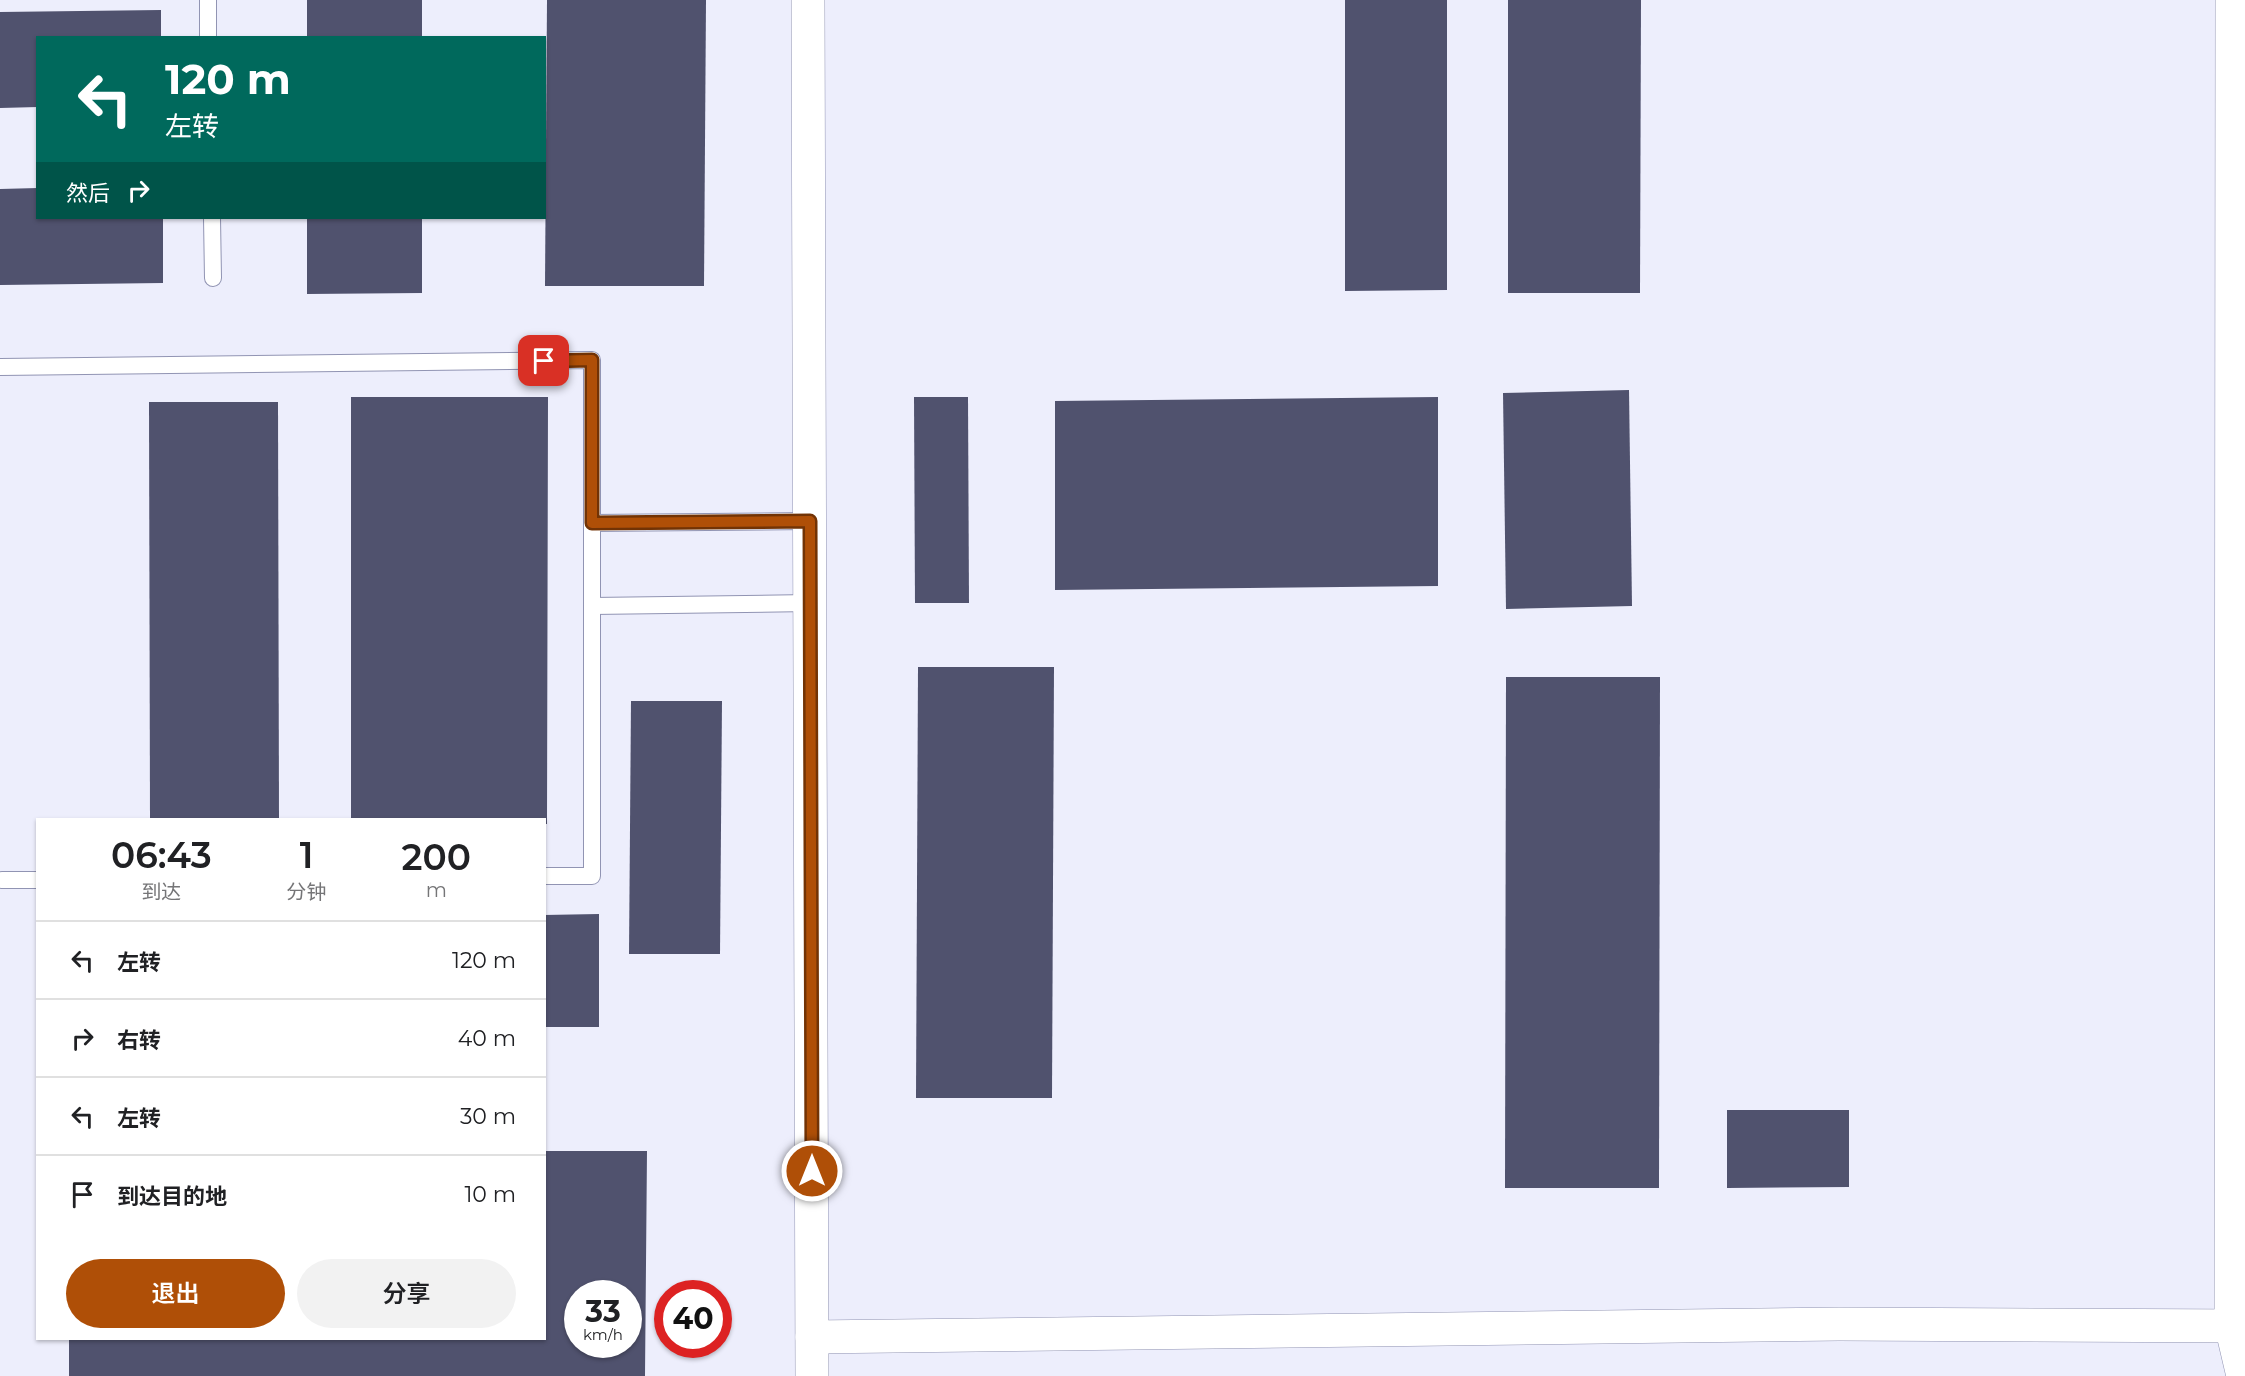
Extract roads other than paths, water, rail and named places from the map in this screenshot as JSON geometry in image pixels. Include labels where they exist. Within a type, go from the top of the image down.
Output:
[{"type":"street","points":[[808,0],[812,1376]]},
{"type":"street","points":[[2232,0],[2238,1325],[2242,1376]]},
{"type":"street","points":[[812,1337],[1839,1324],[2238,1325]]},
{"type":"lane","points":[[208,0],[208,36]]},
{"type":"lane","points":[[212,219],[213,278]]},
{"type":"lane","points":[[0,367],[592,360],[592,876],[546,876]]},
{"type":"lane","points":[[592,523],[810,521]]},
{"type":"lane","points":[[592,606],[810,603]]},
{"type":"lane","points":[[2,880],[36,880]]}]
